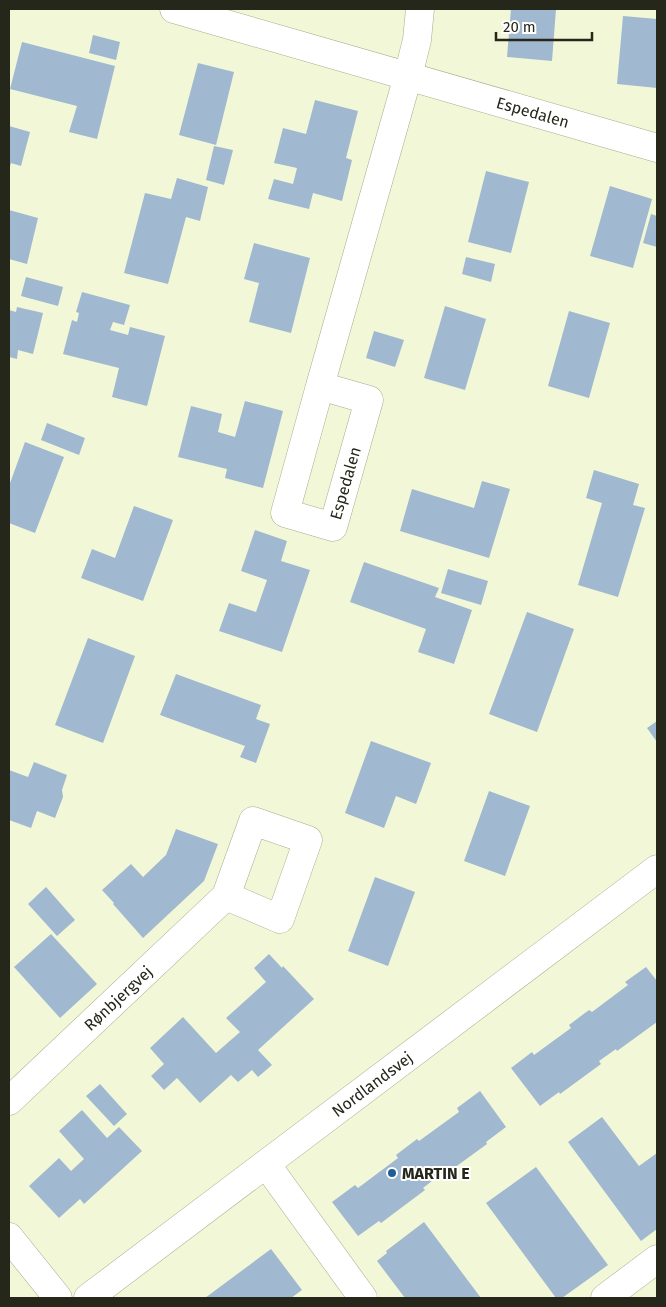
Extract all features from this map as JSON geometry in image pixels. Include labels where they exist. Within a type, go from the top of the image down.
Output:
[{"type":"street","name":"Espedalen","points":[[174,9],[657,148]]},
{"type":"street","name":"Espedalen","points":[[320,386],[369,400],[333,527],[285,513],[320,386],[418,40],[420,9]]},
{"type":"street","name":"Nordlandsvej","points":[[88,1298],[657,869]]},
{"type":"street","name":"Rønbjergvej","points":[[9,1101],[226,896]]},
{"type":"street","points":[[266,1164],[363,1298]]},
{"type":"street","points":[[9,1237],[58,1298]]},
{"type":"street","points":[[605,1298],[657,1259]]},
{"type":"building","points":[[511,9],[556,9],[552,61],[507,57]]},
{"type":"building","points":[[623,16],[657,19],[657,88],[617,84]]},
{"type":"building","points":[[93,35],[120,42],[116,60],[89,53]]},
{"type":"building","points":[[22,42],[115,66],[97,139],[69,132],[77,106],[10,89]]},
{"type":"building","points":[[198,63],[234,72],[216,145],[179,135]]},
{"type":"building","points":[[315,100],[358,111],[346,158],[352,160],[342,201],[313,193],[309,209],[268,199],[274,179],[293,184],[297,168],[274,163],[283,128],[306,134]]},
{"type":"building","points":[[9,126],[30,132],[21,166],[11,163],[9,170]]},
{"type":"building","points":[[214,146],[233,150],[224,185],[206,180]]},
{"type":"building","points":[[486,171],[529,182],[511,253],[468,242]]},
{"type":"building","points":[[177,178],[208,187],[200,221],[186,217],[168,284],[124,273],[145,193],[171,199]]},
{"type":"building","points":[[610,186],[652,199],[633,268],[590,256]]},
{"type":"building","points":[[9,210],[38,218],[27,264],[9,259]]},
{"type":"building","points":[[651,214],[657,216],[657,247],[643,243]]},
{"type":"building","points":[[254,243],[310,258],[291,333],[249,322],[259,283],[244,279]]},
{"type":"building","points":[[466,257],[495,264],[491,282],[462,274]]},
{"type":"building","points":[[26,277],[63,287],[58,306],[21,296]]},
{"type":"building","points":[[82,292],[130,305],[124,325],[113,322],[110,330],[128,335],[130,327],[165,336],[147,406],[112,397],[119,368],[63,354],[72,320],[77,322],[79,313],[76,312]]},
{"type":"building","points":[[445,306],[486,319],[465,390],[424,378]]},
{"type":"building","points":[[17,307],[43,313],[33,354],[18,350],[17,359],[9,357],[9,310],[16,312]]},
{"type":"building","points":[[569,311],[610,323],[589,398],[548,386]]},
{"type":"building","points":[[374,331],[404,340],[395,367],[366,358]]},
{"type":"building","points":[[245,401],[283,411],[263,488],[225,478],[227,469],[178,457],[191,406],[222,414],[218,432],[235,437]]},
{"type":"building","points":[[47,423],[85,438],[79,455],[41,440]]},
{"type":"building","points":[[25,442],[64,457],[35,533],[9,523],[9,486]]},
{"type":"building","points":[[594,470],[639,484],[633,505],[645,508],[618,597],[578,585],[602,503],[586,498]]},
{"type":"building","points":[[482,481],[510,489],[489,558],[400,531],[412,489],[474,508]]},
{"type":"building","points":[[134,506],[173,520],[143,601],[81,578],[92,549],[115,558]]},
{"type":"building","points":[[255,530],[287,541],[281,561],[310,570],[282,652],[219,631],[229,603],[256,612],[267,580],[241,571]]},
{"type":"building","points":[[364,562],[439,588],[435,597],[472,610],[454,664],[418,652],[426,629],[350,602]]},
{"type":"building","points":[[448,569],[488,581],[481,605],[441,593]]},
{"type":"building","points":[[527,612],[574,629],[537,732],[489,714]]},
{"type":"building","points":[[88,638],[135,656],[103,743],[55,725]]},
{"type":"building","points":[[176,674],[261,705],[256,719],[270,724],[256,763],[240,757],[245,746],[160,715]]},
{"type":"building","points":[[657,721],[657,742],[647,728]]},
{"type":"building","points":[[371,741],[431,763],[416,804],[396,796],[384,828],[345,813]]},
{"type":"building","points":[[34,762],[67,775],[62,790],[63,797],[55,818],[37,811],[31,828],[9,820],[9,770],[28,777]]},
{"type":"building","points":[[489,791],[530,806],[505,876],[464,861]]},
{"type":"building","points":[[176,829],[218,844],[204,881],[143,938],[102,890],[131,864],[143,877],[166,855]]},
{"type":"building","points":[[375,877],[415,892],[388,966],[348,951]]},
{"type":"building","points":[[46,887],[75,920],[57,936],[28,904]]},
{"type":"building","points":[[51,934],[97,984],[60,1018],[14,967]]},
{"type":"building","points":[[269,954],[314,999],[258,1050],[272,1065],[258,1077],[252,1070],[238,1082],[231,1075],[200,1103],[177,1078],[164,1090],[151,1076],[164,1064],[150,1048],[183,1017],[216,1053],[240,1032],[226,1018],[266,982],[254,968]]},
{"type":"building","points":[[646,967],[657,981],[657,1022],[617,1051],[616,1049],[599,1061],[601,1064],[540,1106],[511,1068],[532,1052],[534,1055],[571,1028],[569,1025],[589,1010],[592,1012],[628,985],[625,982]]},
{"type":"building","points":[[100,1084],[127,1114],[114,1126],[86,1096]]},
{"type":"building","points":[[480,1091],[506,1127],[486,1142],[487,1144],[443,1176],[442,1173],[423,1188],[425,1190],[381,1223],[379,1221],[358,1236],[332,1202],[355,1185],[358,1188],[398,1158],[396,1155],[459,1112],[457,1108]]},
{"type":"building","points":[[82,1110],[107,1138],[119,1127],[142,1151],[84,1204],[80,1199],[59,1218],[29,1186],[59,1158],[71,1171],[84,1159],[59,1131]]},
{"type":"building","points":[[602,1117],[639,1166],[657,1153],[657,1229],[641,1241],[568,1142]]},
{"type":"building","points":[[536,1167],[608,1265],[562,1298],[556,1298],[486,1203]]},
{"type":"building","points":[[424,1222],[481,1298],[405,1298],[377,1261],[387,1253],[386,1251]]},
{"type":"building","points":[[271,1249],[302,1290],[291,1298],[205,1298]]},
{"type":"place","name":"MARTIN E","points":[[392,1173]]}]
